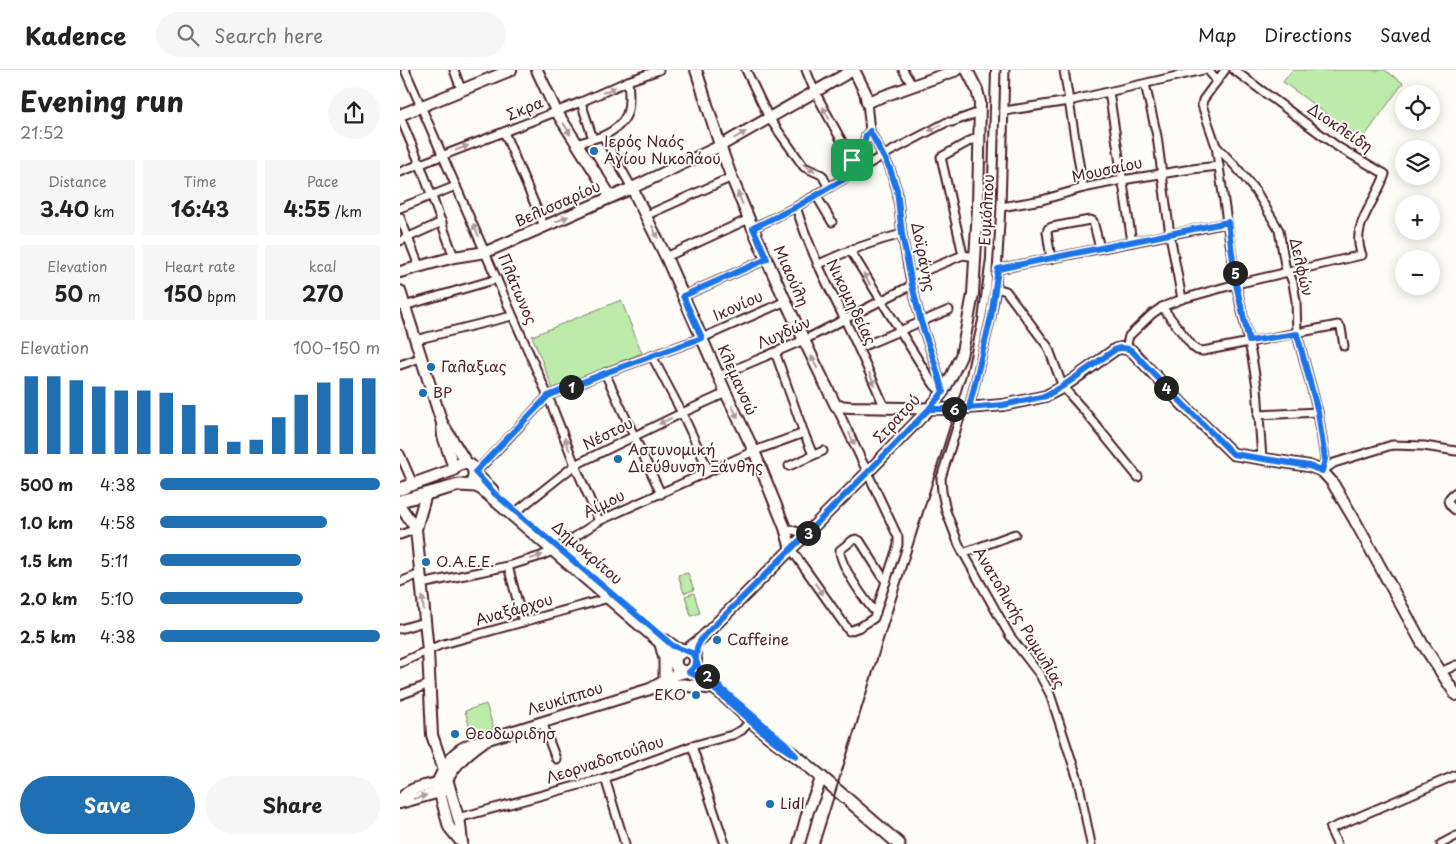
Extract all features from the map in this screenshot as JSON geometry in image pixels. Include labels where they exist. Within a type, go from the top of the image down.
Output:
[{"type":"main road","points":[[400,489],[454,469],[460,464],[472,467],[475,473],[473,481],[463,485],[400,501]]},
{"type":"main road","points":[[454,469],[452,477],[456,483],[463,485]]},
{"type":"main road","name":"Δημοκρίτου","points":[[475,473],[514,513]]},
{"type":"main road","name":"Δημοκρίτου","points":[[463,485],[476,486],[482,489],[514,513],[673,646],[679,656]]},
{"type":"main road","name":"Δημοκρίτου","points":[[556,549],[671,652],[679,656]]},
{"type":"main road","points":[[660,642],[665,659],[665,677]]},
{"type":"main road","points":[[752,718],[696,675],[691,667],[692,653],[679,656],[679,670],[691,667],[702,672],[752,718],[783,748],[822,777],[898,844]]},
{"type":"main road","points":[[653,688],[683,685],[715,689]]},
{"type":"street","name":"Πλάτωνος","points":[[405,70],[486,252],[599,520]]},
{"type":"street","points":[[454,70],[461,90]]},
{"type":"street","points":[[454,256],[400,116],[511,70]]},
{"type":"street","points":[[536,70],[556,111],[611,197]]},
{"type":"street","name":"Σκρα","points":[[400,172],[659,70]]},
{"type":"street","name":"Μιαούλη","points":[[696,70],[720,146],[751,224],[836,406]]},
{"type":"street","points":[[746,70],[769,118],[804,166],[822,175],[829,188]]},
{"type":"street","points":[[806,70],[815,92],[858,171]]},
{"type":"street","name":"Βελισσαρίου","points":[[400,272],[454,256],[486,252],[632,188],[720,146],[853,70]]},
{"type":"street","name":"Δοϊράνης","points":[[853,70],[865,92],[870,131],[890,169],[897,190],[902,234],[910,277],[921,322],[943,392]]},
{"type":"street","points":[[903,70],[912,86]]},
{"type":"street","points":[[867,102],[957,70]]},
{"type":"street","name":"Στρατού","points":[[679,656],[703,637],[791,550],[929,409],[943,392],[957,363],[964,342],[976,257],[980,112],[977,90],[967,70]]},
{"type":"street","name":"Ευμόλπου","points":[[966,408],[991,317],[996,288],[1001,207],[1005,70]]},
{"type":"street","points":[[1064,70],[1083,188]]},
{"type":"street","points":[[1004,111],[1069,101],[1203,70]]},
{"type":"street","points":[[1208,70],[1217,81]]},
{"type":"street","points":[[1224,70],[1203,100],[1202,105],[1216,146],[1236,284],[1257,387],[1262,460]]},
{"type":"street","name":"Διοκλείδη","points":[[1234,70],[1338,147],[1385,174],[1359,230],[1359,248],[1362,255],[1286,271]]},
{"type":"street","points":[[576,144],[613,131],[625,119],[630,99],[628,81]]},
{"type":"street","points":[[1145,84],[1157,136],[1170,235],[1182,299]]},
{"type":"street","points":[[1109,92],[1132,242]]},
{"type":"street","points":[[581,102],[593,139]]},
{"type":"street","points":[[666,256],[796,207],[882,156],[947,122],[980,112]]},
{"type":"street","name":"Δοϊράνης","points":[[852,160],[862,153],[866,135],[870,131]]},
{"type":"street","points":[[504,132],[544,226]]},
{"type":"street","name":"Κλεμανσώ","points":[[602,136],[647,215],[666,256],[726,393],[754,451],[791,550],[849,631],[873,620],[876,613]]},
{"type":"street","points":[[963,255],[941,157],[979,136]]},
{"type":"street","name":"Δελφών","points":[[1216,146],[1252,187],[1279,230],[1286,271],[1293,283],[1296,301],[1297,334],[1318,412],[1325,459],[1322,471]]},
{"type":"street","name":"Μουσαίου","points":[[1001,207],[1042,200],[1083,188],[1122,180],[1219,166]]},
{"type":"street","points":[[647,215],[732,177]]},
{"type":"street","points":[[400,208],[456,186]]},
{"type":"street","points":[[816,195],[832,222]]},
{"type":"street","name":"Νικομηδείας","points":[[796,207],[817,265],[885,408]]},
{"type":"street","points":[[400,217],[419,266]]},
{"type":"street","points":[[1051,259],[1047,232],[1052,227],[1093,220],[1100,248]]},
{"type":"street","points":[[400,241],[442,222]]},
{"type":"street","points":[[998,269],[1228,222]]},
{"type":"street","points":[[817,265],[874,241],[902,234]]},
{"type":"street","points":[[850,250],[930,379],[943,392]]},
{"type":"street","points":[[910,277],[963,255],[976,257]]},
{"type":"street","points":[[683,296],[767,259]]},
{"type":"street","points":[[1126,348],[1130,336],[1152,314],[1162,307],[1182,299],[1286,271]]},
{"type":"street","points":[[404,306],[497,278]]},
{"type":"street","name":"Λυγδών","points":[[719,376],[804,340],[912,285]]},
{"type":"street","points":[[996,288],[1006,291],[1048,347],[1063,386],[1138,477]]},
{"type":"street","points":[[400,293],[442,422],[466,464]]},
{"type":"street","name":"Ικονίου","points":[[475,473],[548,396],[702,338],[786,300]]},
{"type":"street","points":[[1162,307],[1197,350],[1203,351],[1338,325],[1341,328],[1344,346]]},
{"type":"street","points":[[858,348],[949,310]]},
{"type":"street","points":[[415,340],[512,316]]},
{"type":"street","points":[[836,406],[850,408],[929,409],[1003,405],[1046,396],[1116,349],[1126,348],[1131,350],[1233,454],[1309,466],[1322,471],[1332,482],[1422,643],[1456,695]]},
{"type":"street","points":[[775,352],[812,455]]},
{"type":"street","points":[[652,356],[682,413],[709,471]]},
{"type":"street","points":[[400,365],[420,358]]},
{"type":"street","points":[[605,373],[660,494]]},
{"type":"street","name":"Νέστου","points":[[514,513],[575,466],[726,393]]},
{"type":"street","points":[[836,406],[898,537],[898,545],[876,613]]},
{"type":"street","name":"Ανατολικής Ρωμυλίας","points":[[966,408],[941,478],[946,511],[963,553],[1010,636],[1040,675],[1050,694],[1078,780],[1091,844]]},
{"type":"street","points":[[1258,415],[1318,412]]},
{"type":"street","points":[[442,422],[443,436],[454,469]]},
{"type":"street","name":"Αίμου","points":[[400,582],[508,566],[541,556],[556,549],[599,520],[754,451],[804,434]]},
{"type":"street","points":[[1322,471],[1334,463],[1392,446],[1424,446],[1456,451]]},
{"type":"street","points":[[788,466],[823,451]]},
{"type":"street","points":[[400,454],[413,484]]},
{"type":"street","points":[[1456,492],[1448,500],[1449,504],[1456,511]]},
{"type":"street","points":[[426,494],[416,528],[428,651],[432,735],[450,827],[450,844]]},
{"type":"street","points":[[400,506],[416,528]]},
{"type":"street","points":[[400,535],[416,528]]},
{"type":"street","points":[[784,528],[806,534]]},
{"type":"street","points":[[963,553],[1015,534]]},
{"type":"street","points":[[876,613],[858,590],[841,558],[840,550],[853,540],[860,541],[886,582]]},
{"type":"street","points":[[508,566],[523,622]]},
{"type":"street","name":"Αναξάρχου","points":[[400,663],[440,645],[609,598]]},
{"type":"street","points":[[400,630],[424,622]]},
{"type":"street","name":"Στρατού","points":[[691,667],[703,637]]},
{"type":"street","name":"Λευκίππου","points":[[653,688],[665,677],[679,656]]},
{"type":"street","points":[[1441,672],[1456,665]]},
{"type":"street","name":"Λευκίππου","points":[[442,781],[455,755],[464,746],[653,688],[691,667]]},
{"type":"street","points":[[400,695],[430,684]]},
{"type":"street","name":"Λεορναδοπούλου","points":[[458,818],[604,778],[742,730],[752,718]]},
{"type":"street","points":[[542,722],[556,759]]},
{"type":"street","points":[[432,735],[440,746],[455,755]]},
{"type":"street","name":"Λευκίππου","points":[[442,781],[464,756],[488,739]]},
{"type":"street","points":[[692,746],[725,844]]},
{"type":"street","points":[[1337,844],[1330,829],[1456,775]]},
{"type":"street","points":[[799,844],[810,805],[822,777]]},
{"type":"street","points":[[604,778],[625,844]]},
{"type":"street","points":[[400,799],[442,781]]},
{"type":"street","points":[[442,781],[458,818],[462,844]]},
{"type":"street","points":[[450,827],[462,844]]},
{"type":"street","points":[[1441,844],[1456,836]]},
{"type":"green space","points":[[1292,70],[1385,70],[1403,83],[1402,85],[1395,85],[1395,94],[1362,140],[1283,82]]},
{"type":"green space","points":[[621,300],[642,353],[553,389],[532,336]]},
{"type":"green space","points":[[688,573],[694,590],[684,593],[678,575]]},
{"type":"green space","points":[[694,593],[700,613],[691,616],[685,596]]},
{"type":"green space","points":[[486,704],[494,729],[471,732],[465,711]]},
{"type":"railway","points":[[819,844],[966,375],[978,320],[986,258],[991,70]]},
{"type":"place","name":"Ιερός Ναός Αγίου Νικολάου","points":[[594,151]]},
{"type":"place","name":"Γαλαξιας","points":[[431,367]]},
{"type":"place","name":"BP","points":[[423,393]]},
{"type":"place","name":"Αστυνομική Διεύθυνση Ξάνθης","points":[[618,459]]},
{"type":"place","name":"Ο.Α.Ε.Ε.","points":[[426,562]]},
{"type":"place","name":"Caffeine","points":[[717,640]]},
{"type":"place","name":"ΕΚΟ","points":[[696,695]]},
{"type":"place","name":"Θεοδωριδησ","points":[[455,734]]},
{"type":"place","name":"Lidl","points":[[770,804]]},
{"type":"route","points":[[852,160],[858,171],[796,207],[753,228],[767,259],[683,296],[702,338],[548,396],[475,472],[494,493],[673,646],[692,653],[695,656],[696,663],[702,672],[786,744],[796,756],[783,748],[750,721],[715,689],[689,672],[696,663],[697,649],[703,637],[929,409],[955,409],[1003,405],[1046,396],[1116,349],[1126,348],[1131,350],[1233,454],[1309,466],[1322,471],[1325,459],[1318,412],[1297,334],[1249,341],[1236,284],[1228,222],[998,269],[991,317],[980,368],[969,408],[955,409],[929,409],[943,392],[921,322],[912,285],[902,234],[897,190],[890,169],[870,131],[866,135],[862,153],[852,160]]}]
